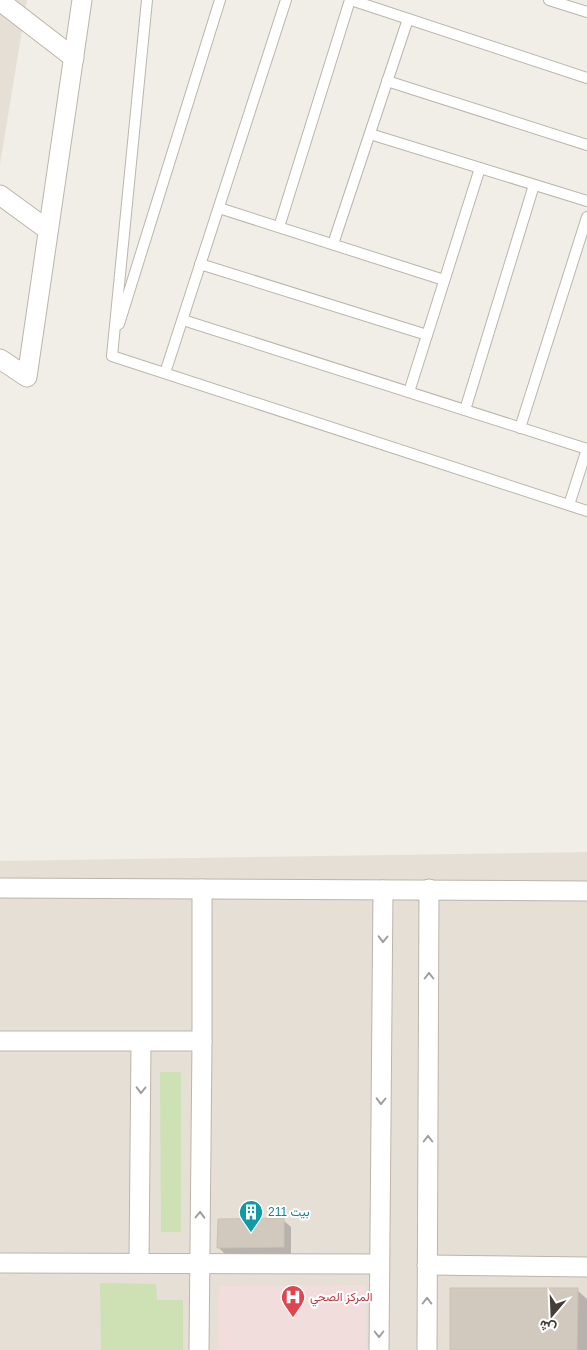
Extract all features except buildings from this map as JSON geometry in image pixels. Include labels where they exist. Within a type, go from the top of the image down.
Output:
[{"type":"street","points":[[0,359],[27,377],[82,0]]},
{"type":"street","points":[[0,1],[74,58]]},
{"type":"street","points":[[0,195],[48,230]]},
{"type":"street","points":[[0,888],[587,891]]},
{"type":"street","points":[[199,1350],[202,889]]},
{"type":"street","points":[[427,1350],[429,889]]},
{"type":"street","points":[[379,1350],[383,890]]},
{"type":"street","points":[[0,1042],[202,1041]]},
{"type":"street","points":[[139,1263],[141,1042]]},
{"type":"street","points":[[0,1263],[379,1264]]},
{"type":"street","points":[[427,1265],[587,1267]]},
{"type":"lane","points":[[147,0],[112,356],[587,511]]},
{"type":"lane","points":[[113,344],[220,0]]},
{"type":"lane","points":[[165,373],[286,0]]},
{"type":"lane","points":[[279,227],[350,0],[587,78]]},
{"type":"lane","points":[[549,0],[587,12]]},
{"type":"lane","points":[[333,244],[408,19]]},
{"type":"lane","points":[[387,81],[587,145]]},
{"type":"lane","points":[[370,134],[587,201]]},
{"type":"lane","points":[[409,392],[480,168]]},
{"type":"lane","points":[[465,410],[534,185]]},
{"type":"lane","points":[[219,208],[444,280]]},
{"type":"lane","points":[[520,428],[587,217]]},
{"type":"lane","points":[[200,264],[427,335]]},
{"type":"lane","points":[[182,320],[587,449],[569,505]]},
{"type":"shaded area","points":[[0,0],[27,0],[0,164]]},
{"type":"shaded area","points":[[587,852],[587,1350],[0,1350],[0,861]]},
{"type":"shaded area","name":"المركز الصحي","points":[[366,1285],[366,1350],[218,1350],[219,1286]]},
{"type":"green space","points":[[160,1072],[181,1072],[181,1232],[161,1232]]},
{"type":"green space","points":[[100,1283],[156,1284],[157,1300],[183,1300],[183,1350],[101,1350]]},
{"type":"place","name":"بيت 211","points":[[251,1233]]},
{"type":"place","name":"المركز الصحي","points":[[293,1318]]}]
